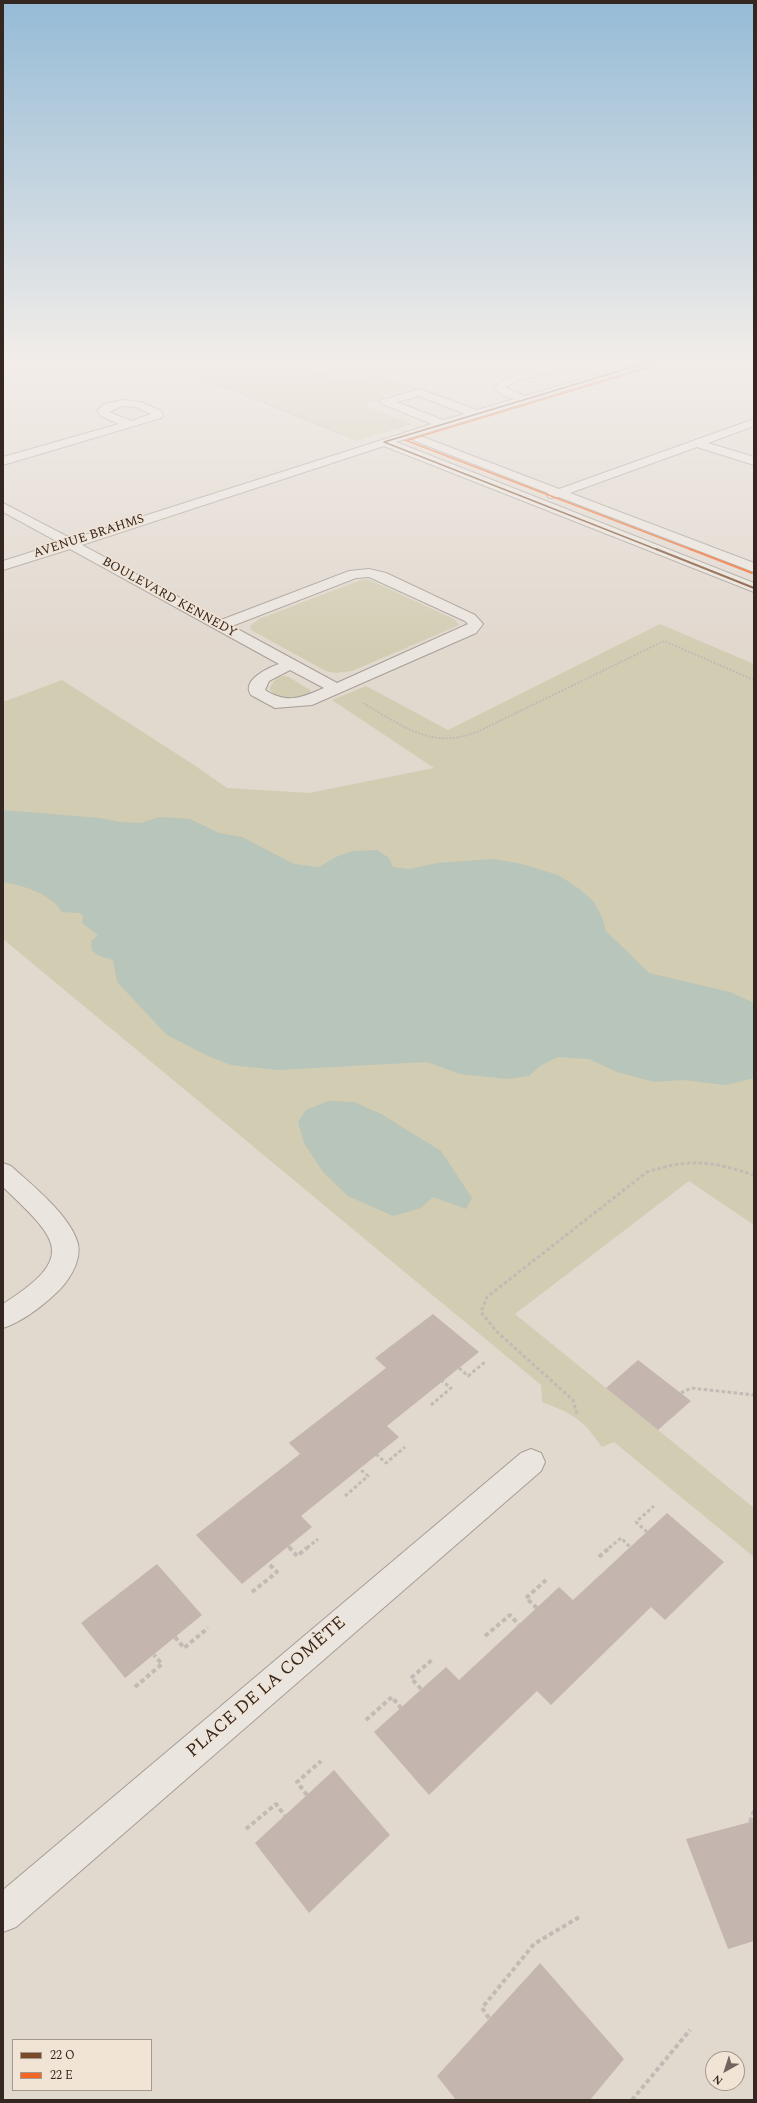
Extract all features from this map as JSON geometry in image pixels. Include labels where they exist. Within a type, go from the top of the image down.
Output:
[{"type":"street","points":[[3,461],[13,458]]},
{"type":"street","name":"AVENUE BRAHMS","points":[[3,566],[334,458]]},
{"type":"street","points":[[424,458],[754,588]]},
{"type":"street","points":[[469,458],[754,568]]},
{"type":"street","points":[[534,502],[656,458]]},
{"type":"street","name":"BOULEVARD KENNEDY","points":[[3,507],[335,688]]},
{"type":"street","points":[[219,626],[354,574],[362,573],[381,576],[474,620],[476,624],[471,630],[335,688],[314,700],[295,704],[275,703],[257,692],[259,683],[264,678],[291,664]]},
{"type":"street","points":[[3,1172],[53,1224],[65,1243],[65,1255],[61,1268],[45,1288],[3,1317]]},
{"type":"street","name":"PLACE DE LA COMÈTE","points":[[3,1914],[531,1462]]},
{"type":"path","points":[[360,701],[411,730],[436,738],[455,739],[479,731],[664,641],[754,680]]},
{"type":"path","points":[[578,1414],[573,1400],[496,1331],[484,1317],[481,1312],[487,1297],[648,1172],[673,1163],[698,1160],[721,1164],[754,1175]]},
{"type":"path","points":[[459,1368],[468,1376],[485,1362]]},
{"type":"path","points":[[431,1405],[451,1388],[442,1381]]},
{"type":"path","points":[[681,1393],[691,1388],[754,1396]]},
{"type":"path","points":[[376,1454],[386,1463],[405,1447]]},
{"type":"path","points":[[345,1496],[368,1476],[359,1468]]},
{"type":"path","points":[[647,1532],[636,1522],[654,1506]]},
{"type":"path","points":[[599,1557],[621,1538],[630,1547]]},
{"type":"path","points":[[288,1546],[297,1556],[318,1539]]},
{"type":"path","points":[[252,1592],[277,1572],[268,1563]]},
{"type":"path","points":[[537,1608],[526,1598],[546,1580]]},
{"type":"path","points":[[485,1636],[510,1615],[519,1625]]},
{"type":"path","points":[[175,1637],[184,1648],[208,1628]]},
{"type":"path","points":[[135,1687],[162,1664],[154,1655]]},
{"type":"path","points":[[421,1689],[411,1678],[432,1659]]},
{"type":"path","points":[[366,1720],[392,1697],[401,1708]]},
{"type":"path","points":[[307,1795],[297,1782],[321,1761]]},
{"type":"path","points":[[246,1829],[276,1804],[285,1816]]},
{"type":"path","points":[[750,1822],[754,1811]]},
{"type":"path","points":[[489,2018],[482,2008],[534,1944],[581,1916]]},
{"type":"path","points":[[632,2100],[690,2030]]},
{"type":"shaded area","points":[[363,579],[370,580],[454,619],[459,624],[352,671],[335,673],[326,671],[251,630],[250,626],[259,619]]},
{"type":"shaded area","points":[[660,624],[754,664],[754,1225],[689,1181],[515,1314],[754,1508],[754,1557],[614,1442],[602,1447],[589,1430],[576,1418],[562,1410],[542,1402],[541,1385],[3,939],[3,702],[62,680],[227,788],[309,793],[434,768],[332,700],[366,686],[448,730]]},
{"type":"shaded area","points":[[284,676],[289,677],[310,690],[311,693],[295,698],[283,698],[277,696],[270,689],[275,680]]},
{"type":"shaded area","points":[[3,810],[141,823],[159,817],[190,819],[219,833],[242,837],[294,864],[319,867],[336,857],[352,851],[377,850],[389,858],[393,867],[409,869],[437,863],[494,859],[522,864],[558,875],[578,888],[593,901],[602,917],[606,931],[649,973],[730,992],[754,1003],[754,1078],[726,1085],[683,1080],[654,1082],[617,1072],[589,1059],[558,1057],[540,1066],[529,1076],[507,1079],[460,1074],[427,1062],[277,1070],[231,1065],[208,1056],[167,1035],[117,982],[113,960],[100,956],[92,951],[91,941],[98,935],[82,923],[83,916],[80,913],[62,912],[44,895],[19,885],[3,882]]},
{"type":"shaded area","points":[[329,1101],[354,1102],[381,1114],[441,1151],[472,1198],[466,1209],[433,1197],[421,1208],[393,1216],[348,1196],[323,1172],[304,1143],[298,1122],[306,1110]]},
{"type":"building","points":[[433,1314],[479,1352],[387,1426],[399,1437],[301,1516],[312,1527],[242,1584],[196,1535],[300,1454],[289,1443],[386,1368],[375,1358]]},
{"type":"building","points":[[638,1360],[691,1401],[658,1430],[606,1388]]},
{"type":"building","points":[[667,1513],[724,1562],[665,1620],[651,1607],[551,1705],[537,1691],[429,1795],[374,1732],[446,1667],[459,1680],[559,1587],[573,1600]]},
{"type":"building","points":[[157,1564],[202,1615],[125,1678],[81,1623]]},
{"type":"building","points":[[334,1770],[390,1835],[309,1913],[255,1843]]},
{"type":"building","points":[[754,1821],[754,1941],[728,1949],[686,1839]]},
{"type":"building","points":[[540,1963],[624,2059],[590,2100],[456,2100],[437,2076]]},
{"type":"transit line","points":[[425,458],[754,588]]},
{"type":"transit line","points":[[452,458],[752,573]]}]
